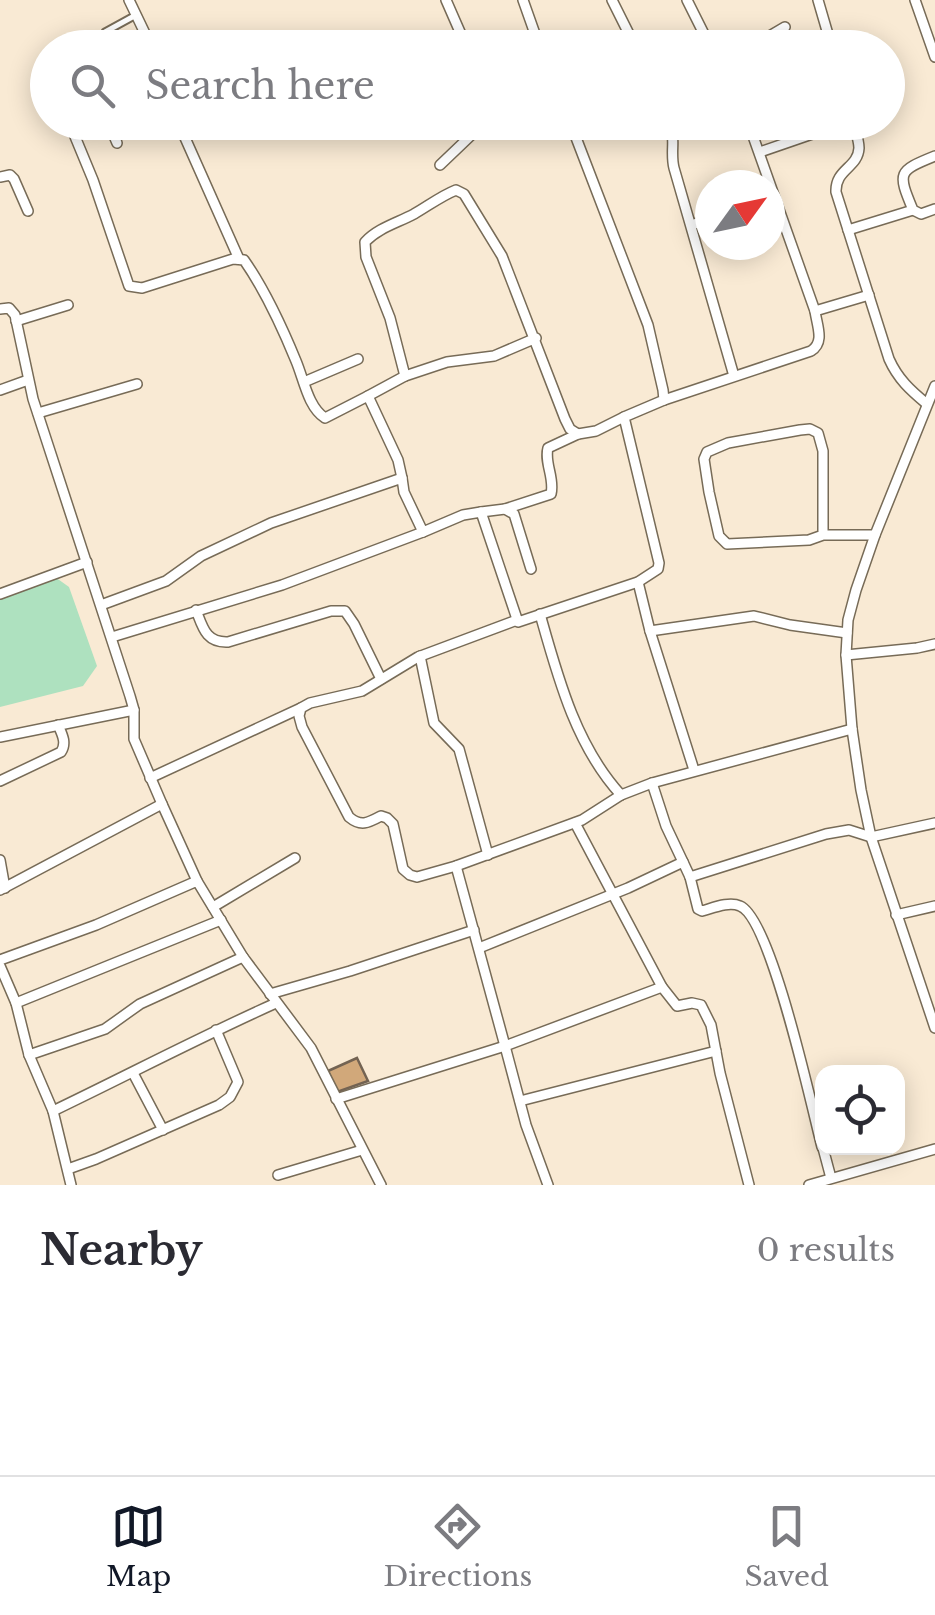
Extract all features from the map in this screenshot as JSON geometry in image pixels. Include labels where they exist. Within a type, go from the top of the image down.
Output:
[{"type":"street","points":[[129,0],[143,30]]},
{"type":"street","points":[[446,0],[459,30]]},
{"type":"street","points":[[523,0],[534,30]]},
{"type":"street","points":[[612,0],[627,30]]},
{"type":"street","points":[[818,0],[827,30]]},
{"type":"street","points":[[915,0],[935,57]]},
{"type":"street","points":[[691,1],[703,30]]},
{"type":"street","points":[[778,30],[785,26]]},
{"type":"street","points":[[76,140],[129,286],[142,288],[239,259]]},
{"type":"street","points":[[115,140],[117,144]]},
{"type":"street","points":[[186,140],[239,259],[247,264],[263,293],[317,412],[325,418],[405,376],[448,362],[494,356],[536,338]]},
{"type":"street","points":[[440,165],[467,140]]},
{"type":"street","points":[[577,140],[648,325],[664,400]]},
{"type":"street","points":[[673,140],[671,159],[734,376]]},
{"type":"street","points":[[755,140],[765,170]]},
{"type":"street","points":[[760,152],[796,140]]},
{"type":"street","points":[[856,140],[859,151],[840,175],[836,192],[896,374],[926,404]]},
{"type":"street","points":[[935,156],[906,170],[903,179],[913,210],[921,214],[935,209]]},
{"type":"street","points":[[0,176],[10,175],[14,179],[28,212]]},
{"type":"street","points":[[405,376],[390,318],[366,257],[365,242],[456,190],[464,194],[502,256],[565,419],[570,430],[578,434]]},
{"type":"street","points":[[848,230],[913,210]]},
{"type":"street","points":[[112,637],[300,578],[463,516],[505,509],[551,494],[548,448],[664,400],[811,352],[820,340],[815,312],[785,230]]},
{"type":"street","points":[[815,312],[869,294]]},
{"type":"street","points":[[16,320],[68,305]]},
{"type":"street","points":[[0,309],[9,308],[16,315],[28,380],[112,637],[134,710],[134,739],[150,778],[197,881],[243,957],[311,1048],[380,1185]]},
{"type":"street","points":[[304,382],[358,359]]},
{"type":"street","points":[[0,390],[28,380]]},
{"type":"street","points":[[38,413],[137,384]]},
{"type":"street","points":[[935,386],[856,590],[846,655],[852,730],[871,837],[932,1008],[935,1028]]},
{"type":"street","points":[[368,396],[398,460],[404,492],[423,532]]},
{"type":"street","points":[[150,778],[310,703],[362,691],[420,656],[652,576],[659,562],[624,417]]},
{"type":"street","points":[[823,534],[822,451],[818,433],[800,430],[728,443],[707,452],[705,473],[722,540],[727,544],[808,540],[823,534],[875,536]]},
{"type":"street","points":[[102,605],[166,580],[200,556],[271,523],[402,478]]},
{"type":"street","points":[[505,509],[514,514],[531,569]]},
{"type":"street","points":[[481,512],[517,620]]},
{"type":"street","points":[[0,594],[88,562]]},
{"type":"street","points":[[638,582],[694,770]]},
{"type":"street","points":[[196,610],[206,635],[219,642],[331,611],[345,611],[381,679]]},
{"type":"street","points":[[540,614],[566,700],[594,759],[622,795]]},
{"type":"street","points":[[650,631],[754,616],[847,633]]},
{"type":"street","points":[[846,655],[935,644]]},
{"type":"street","points":[[420,656],[434,723],[459,749],[488,854]]},
{"type":"street","points":[[301,708],[302,727],[349,817],[357,824],[381,816],[387,818],[393,824],[403,869],[417,877],[575,823],[622,795],[652,783],[852,730]]},
{"type":"street","points":[[0,736],[134,710]]},
{"type":"street","points":[[0,780],[61,752],[64,741],[58,725]]},
{"type":"street","points":[[652,783],[666,826],[690,877],[698,909],[744,906],[757,925],[781,988],[815,1117]]},
{"type":"street","points":[[0,860],[3,889],[162,804]]},
{"type":"street","points":[[575,823],[662,987],[677,1006],[701,1005],[711,1024],[749,1185]]},
{"type":"street","points":[[690,877],[826,834],[849,830],[871,837],[935,823]]},
{"type":"street","points":[[212,907],[295,858]]},
{"type":"street","points":[[479,948],[683,862]]},
{"type":"street","points":[[456,866],[504,1046],[548,1185]]},
{"type":"street","points":[[71,1185],[53,1111],[29,1055],[0,963],[197,881]]},
{"type":"street","points":[[896,916],[935,906]]},
{"type":"street","points":[[16,1004],[221,920]]},
{"type":"street","points":[[53,1111],[273,999],[474,930]]},
{"type":"street","points":[[29,1055],[106,1029],[140,1004],[243,957]]},
{"type":"street","points":[[336,1099],[504,1046],[662,987]]},
{"type":"street","points":[[68,1169],[230,1097],[238,1082],[216,1030]]},
{"type":"street","points":[[520,1101],[716,1051]]},
{"type":"street","points":[[132,1073],[163,1130]]},
{"type":"street","points":[[809,1185],[935,1149]]},
{"type":"street","points":[[278,1176],[362,1150]]},
{"type":"street","points":[[825,1155],[831,1178]]},
{"type":"lane","points":[[109,30],[136,15]]},
{"type":"green space","points":[[55,577],[69,587],[97,666],[83,686],[0,707],[0,594]]},
{"type":"building","points":[[357,1058],[368,1081],[337,1092],[328,1071]]}]
